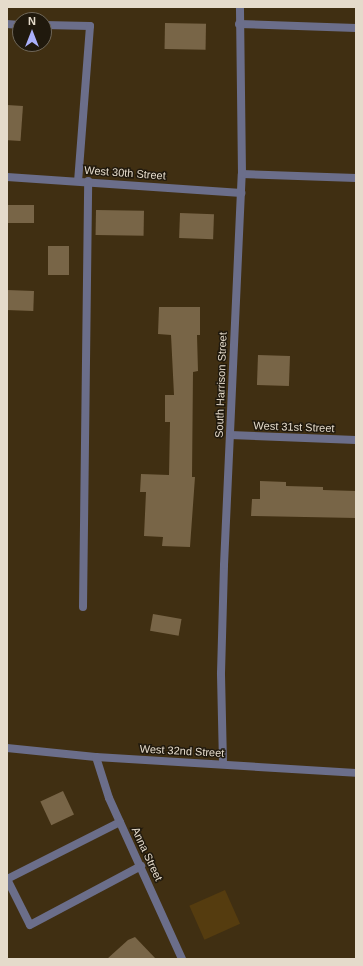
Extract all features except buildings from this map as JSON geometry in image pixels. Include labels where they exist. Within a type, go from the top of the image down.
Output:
[{"type":"street","name":"South Harrison Street","points":[[223,764],[221,673],[242,174],[239,24],[240,7]]},
{"type":"street","points":[[239,24],[356,28]]},
{"type":"street","points":[[52,25],[90,26],[78,181]]},
{"type":"street","points":[[242,174],[356,178]]},
{"type":"street","name":"West 30th Street","points":[[7,177],[88,181],[241,193]]},
{"type":"street","points":[[83,607],[88,181]]},
{"type":"street","name":"West 31st Street","points":[[230,436],[356,440]]},
{"type":"street","name":"West 32nd Street","points":[[7,748],[96,757],[356,773]]},
{"type":"street","name":"Anna Street","points":[[96,757],[108,798],[141,866],[182,959]]},
{"type":"street","points":[[120,822],[7,879],[30,925],[141,866]]},
{"type":"shaded area","points":[[225,890],[240,924],[204,940],[189,906]]}]
